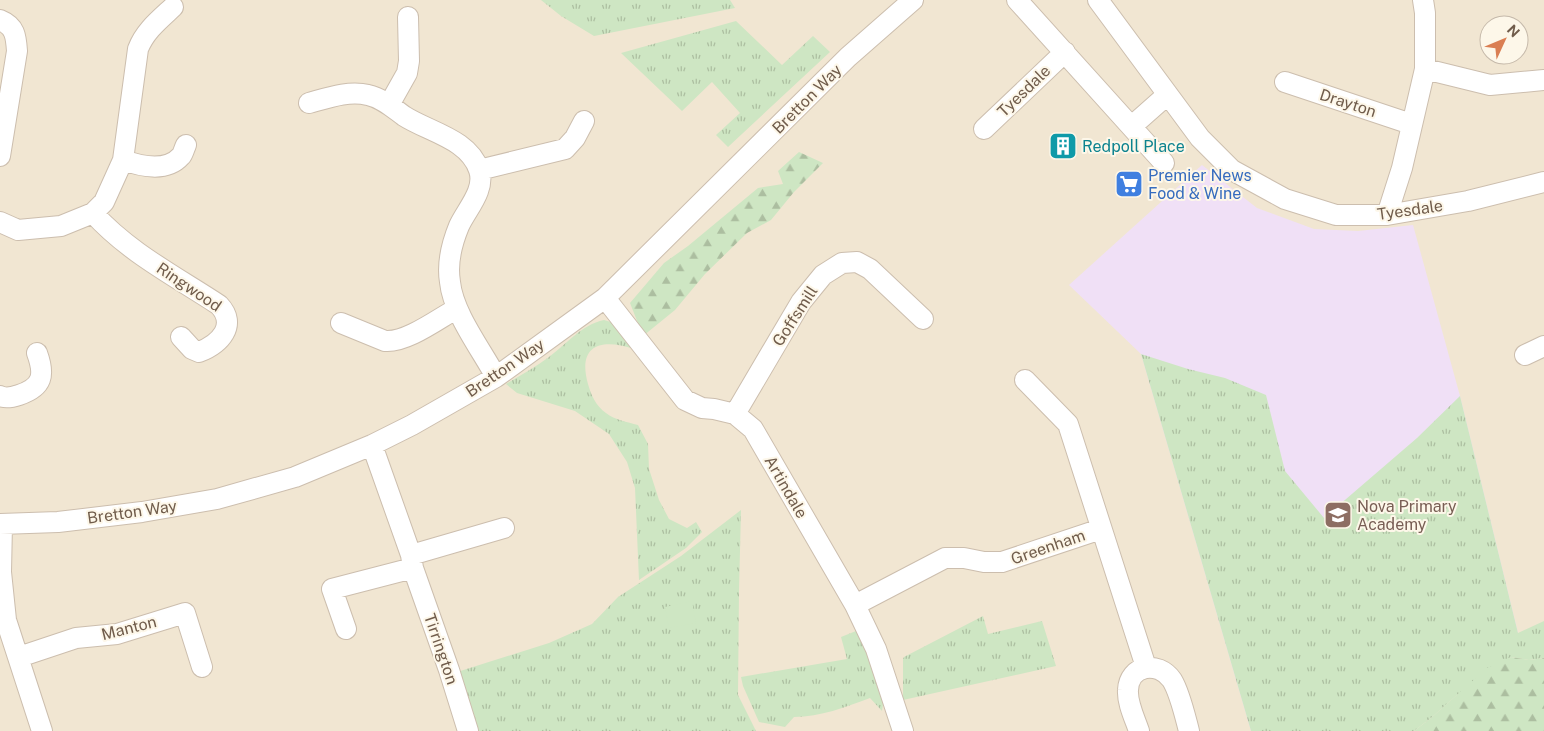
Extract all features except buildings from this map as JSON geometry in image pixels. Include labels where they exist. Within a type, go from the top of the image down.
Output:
[{"type":"street","name":"Tyesdale","points":[[1017,0],[1164,163]]},
{"type":"street","name":"Tyesdale","points":[[1098,0],[1200,138],[1232,170],[1285,199],[1336,215],[1387,216],[1468,201],[1544,182]]},
{"type":"street","points":[[1387,216],[1402,168],[1425,69],[1425,13],[1423,0]]},
{"type":"street","name":"Bretton Way","points":[[1,524],[58,522],[132,513],[217,499],[295,477],[412,425],[496,377],[605,298],[848,57],[908,2]]},
{"type":"street","points":[[0,222],[18,230],[61,226],[93,212],[104,202],[123,160],[138,50],[141,41],[150,29],[173,8]]},
{"type":"street","points":[[389,105],[407,73],[409,61],[408,17]]},
{"type":"street","points":[[0,20],[10,26],[16,34],[17,51],[0,156]]},
{"type":"street","name":"Tyesdale","points":[[984,129],[1065,52]]},
{"type":"street","points":[[1425,69],[1490,85],[1544,80]]},
{"type":"street","name":"Drayton","points":[[1285,82],[1411,124]]},
{"type":"street","points":[[308,103],[354,94],[369,94],[405,117],[459,144],[472,156],[481,178],[479,187],[459,227],[450,259],[450,282],[456,309],[496,377]]},
{"type":"street","points":[[1132,126],[1167,95]]},
{"type":"street","points":[[479,170],[565,149],[575,138],[584,121]]},
{"type":"street","points":[[123,160],[138,165],[160,166],[172,162],[181,156],[186,145]]},
{"type":"street","name":"Ringwood","points":[[93,212],[109,231],[126,246],[219,304],[226,312],[225,330],[210,348],[199,352],[192,349],[181,337]]},
{"type":"street","name":"Goffsmill","points":[[736,414],[801,302],[823,275],[842,263],[857,262],[870,269],[923,319]]},
{"type":"street","points":[[605,298],[685,400],[702,408],[736,414]]},
{"type":"street","points":[[341,323],[390,342],[406,337],[456,309]]},
{"type":"street","points":[[1525,355],[1544,346]]},
{"type":"street","points":[[0,396],[14,397],[30,391],[38,384],[42,374],[41,363],[37,353]]},
{"type":"street","name":"Greenham","points":[[1024,380],[1068,424],[1146,667]]},
{"type":"street","name":"Artindale","points":[[736,414],[753,429],[856,605],[876,649],[902,731]]},
{"type":"street","name":"Tirrington","points":[[372,444],[450,670],[468,731]]},
{"type":"street","points":[[1,524],[3,621],[19,656],[42,731]]},
{"type":"street","points":[[346,629],[332,589],[504,528]]},
{"type":"street","name":"Greenham","points":[[856,605],[945,558],[1002,562],[1101,529]]},
{"type":"street","name":"Manton","points":[[19,656],[76,638],[117,634],[185,612],[202,667]]},
{"type":"street","points":[[1139,731],[1128,695],[1128,688],[1137,672],[1146,667],[1156,667],[1172,680],[1189,731]]},
{"type":"shaded area","points":[[0,0],[1544,0],[1544,731],[0,731]]},
{"type":"shaded area","name":"Nova Primary Academy","points":[[1202,165],[1257,208],[1314,229],[1358,231],[1413,225],[1460,396],[1518,633],[1251,731],[1141,354],[1069,285]]},
{"type":"green space","points":[[541,0],[730,0],[735,8],[594,36],[561,16]]},
{"type":"green space","points":[[736,21],[782,65],[813,36],[830,52],[728,147],[716,135],[740,113],[712,82],[682,111],[621,53]]},
{"type":"green space","points":[[799,152],[823,163],[794,192],[771,220],[747,233],[705,274],[675,310],[643,336],[630,303],[664,263],[688,246],[758,188],[783,184],[778,171]]},
{"type":"green space","points":[[604,320],[614,323],[634,349],[611,344],[602,345],[589,353],[585,371],[592,396],[602,410],[621,421],[638,425],[648,444],[649,469],[659,500],[669,519],[687,528],[696,522],[702,532],[686,548],[639,580],[635,488],[627,462],[609,434],[575,411],[517,393],[506,384],[544,361],[588,326]]},
{"type":"green space","points":[[1141,354],[1188,369],[1225,378],[1266,395],[1285,471],[1324,518],[1417,438],[1460,396],[1518,633],[1544,621],[1544,658],[1529,660],[1511,657],[1457,695],[1414,731],[1251,731]]},
{"type":"green space","points":[[741,510],[738,695],[756,731],[472,731],[454,673],[549,643],[592,624],[618,597],[681,556]]},
{"type":"green space","points":[[692,601],[696,623],[669,628],[665,607]]},
{"type":"green space","points":[[983,616],[988,634],[1042,621],[1056,666],[903,700],[904,657]]},
{"type":"green space","points":[[861,629],[884,697],[882,711],[870,698],[823,713],[794,717],[785,727],[759,722],[741,677],[847,659],[841,637]]},
{"type":"green space","points":[[1511,657],[1529,660],[1544,658],[1544,731],[1414,731],[1487,668]]},
{"type":"place","name":"Redpoll Place","points":[[1063,146]]},
{"type":"place","name":"Premier News Food & Wine","points":[[1129,184]]},
{"type":"place","name":"Nova Primary Academy","points":[[1338,515]]}]
